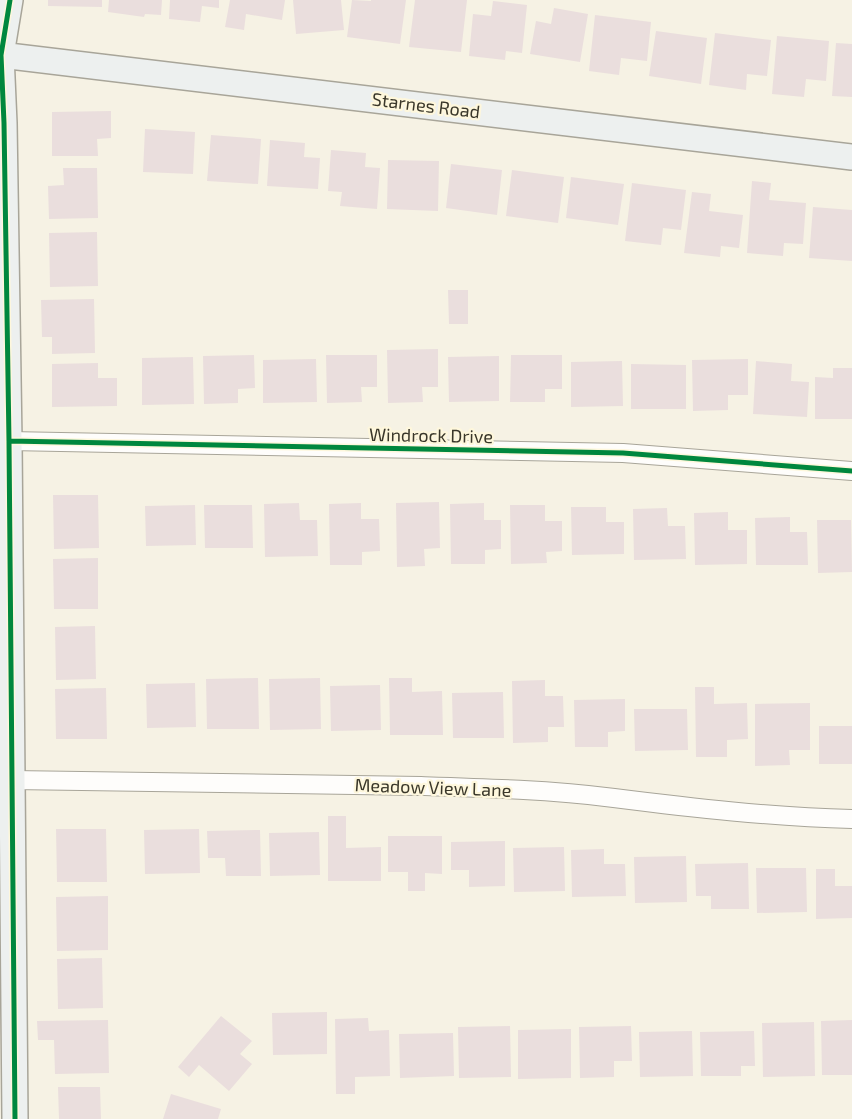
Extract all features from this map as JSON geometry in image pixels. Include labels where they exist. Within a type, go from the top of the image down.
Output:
[{"type":"street","points":[[10,0],[1,55],[4,122],[9,441],[15,1119]]},
{"type":"street","name":"Starnes Road","points":[[1,55],[852,157]]},
{"type":"street","name":"Windrock Drive","points":[[9,441],[623,454],[852,471]]},
{"type":"street","name":"Meadow View Lane","points":[[12,780],[479,788],[613,798],[740,813],[852,819]]},
{"type":"building","points":[[48,0],[102,0],[102,7],[48,6]]},
{"type":"building","points":[[109,0],[162,0],[161,15],[145,14],[144,17],[108,12]]},
{"type":"building","points":[[170,0],[219,0],[219,8],[202,6],[200,22],[169,19]]},
{"type":"building","points":[[230,0],[285,0],[282,20],[246,14],[244,30],[225,27]]},
{"type":"building","points":[[293,0],[341,0],[344,30],[296,34]]},
{"type":"building","points":[[352,0],[406,0],[400,44],[347,37]]},
{"type":"building","points":[[415,0],[467,0],[461,52],[409,47]]},
{"type":"building","points":[[493,1],[527,5],[522,53],[506,51],[505,60],[469,56],[473,14],[491,16]]},
{"type":"building","points":[[554,8],[588,14],[580,62],[530,54],[536,21],[551,24]]},
{"type":"building","points":[[595,15],[651,22],[647,61],[621,58],[619,75],[589,71]]},
{"type":"building","points":[[656,31],[707,38],[701,84],[649,76]]},
{"type":"building","points":[[715,33],[771,40],[767,76],[747,74],[746,90],[709,85]]},
{"type":"building","points":[[777,36],[829,41],[826,81],[806,79],[804,97],[772,94]]},
{"type":"building","points":[[836,43],[852,44],[852,97],[832,96]]},
{"type":"building","points":[[111,111],[111,138],[97,139],[98,156],[52,156],[52,112]]},
{"type":"building","points":[[145,129],[195,132],[193,174],[143,172]]},
{"type":"building","points":[[211,135],[261,139],[258,184],[207,181]]},
{"type":"building","points":[[270,140],[305,143],[304,157],[320,158],[318,189],[267,186]]},
{"type":"building","points":[[331,150],[366,153],[365,167],[380,168],[377,209],[340,206],[342,192],[328,191]]},
{"type":"building","points":[[388,160],[439,161],[438,211],[387,209]]},
{"type":"building","points":[[451,164],[502,170],[497,215],[446,208]]},
{"type":"building","points":[[63,168],[97,168],[98,218],[49,219],[48,186],[64,185]]},
{"type":"building","points":[[512,170],[564,177],[558,223],[506,216]]},
{"type":"building","points":[[571,177],[624,184],[618,225],[566,218]]},
{"type":"building","points":[[752,181],[771,183],[769,200],[806,203],[803,244],[784,243],[783,256],[747,253]]},
{"type":"building","points":[[632,183],[686,190],[681,230],[663,228],[661,245],[625,241]]},
{"type":"building","points":[[692,192],[711,194],[709,211],[743,215],[739,248],[721,246],[720,257],[684,253]]},
{"type":"building","points":[[813,207],[852,210],[852,261],[809,258]]},
{"type":"building","points":[[97,232],[98,286],[50,287],[49,233]]},
{"type":"building","points":[[448,290],[468,290],[468,324],[449,324]]},
{"type":"building","points":[[94,299],[95,353],[52,354],[52,337],[42,337],[41,300]]},
{"type":"building","points":[[438,349],[438,387],[422,387],[423,402],[388,403],[387,350]]},
{"type":"building","points":[[254,355],[255,388],[238,389],[238,403],[204,404],[203,356]]},
{"type":"building","points":[[326,355],[377,355],[377,387],[361,387],[362,402],[327,403]]},
{"type":"building","points":[[511,355],[562,355],[562,389],[545,389],[545,402],[510,402]]},
{"type":"building","points":[[499,356],[499,401],[449,402],[448,357]]},
{"type":"building","points":[[193,357],[194,404],[142,405],[142,358]]},
{"type":"building","points":[[316,359],[317,402],[263,403],[263,360]]},
{"type":"building","points":[[748,359],[748,395],[728,395],[728,410],[693,411],[692,360]]},
{"type":"building","points":[[622,361],[623,406],[571,407],[571,362]]},
{"type":"building","points":[[756,361],[792,364],[791,381],[809,382],[807,417],[753,414]]},
{"type":"building","points":[[98,363],[98,378],[117,378],[117,406],[52,407],[52,364]]},
{"type":"building","points":[[631,364],[686,365],[686,409],[631,409]]},
{"type":"building","points":[[833,368],[852,368],[852,419],[815,419],[815,377],[833,378]]},
{"type":"building","points":[[53,495],[98,495],[99,548],[54,549]]},
{"type":"building","points":[[439,502],[440,548],[424,549],[425,566],[397,567],[396,503]]},
{"type":"building","points":[[299,503],[300,520],[317,520],[318,556],[265,557],[264,504]]},
{"type":"building","points":[[361,503],[361,519],[379,519],[380,551],[362,552],[362,565],[330,565],[329,504]]},
{"type":"building","points":[[484,503],[484,520],[501,520],[501,549],[485,550],[485,564],[451,564],[450,504]]},
{"type":"building","points":[[195,505],[196,545],[146,546],[145,506]]},
{"type":"building","points":[[204,505],[252,505],[253,548],[205,548]]},
{"type":"building","points":[[510,505],[545,505],[545,521],[562,521],[562,551],[546,552],[547,563],[511,564]]},
{"type":"building","points":[[571,507],[606,507],[606,522],[624,522],[624,554],[572,555]]},
{"type":"building","points":[[667,508],[668,526],[685,526],[686,559],[634,560],[633,509]]},
{"type":"building","points":[[728,512],[728,530],[747,530],[747,564],[695,565],[694,513]]},
{"type":"building","points":[[790,517],[790,532],[807,532],[808,565],[756,565],[755,518]]},
{"type":"building","points":[[817,520],[851,520],[852,572],[818,573]]},
{"type":"building","points":[[98,558],[98,609],[54,609],[53,559]]},
{"type":"building","points":[[95,626],[96,679],[56,680],[55,627]]},
{"type":"building","points":[[258,678],[259,729],[207,729],[206,679]]},
{"type":"building","points":[[320,678],[321,729],[270,730],[269,679]]},
{"type":"building","points":[[389,678],[412,678],[412,692],[442,691],[443,735],[390,735]]},
{"type":"building","points":[[545,680],[545,696],[563,696],[564,727],[548,727],[548,742],[513,743],[512,681]]},
{"type":"building","points":[[195,683],[196,727],[147,728],[146,684]]},
{"type":"building","points":[[380,685],[381,730],[331,731],[330,686]]},
{"type":"building","points":[[695,687],[714,687],[714,704],[747,703],[748,739],[727,740],[727,757],[696,757]]},
{"type":"building","points":[[106,688],[107,739],[56,739],[55,689]]},
{"type":"building","points":[[503,692],[504,738],[453,738],[452,693]]},
{"type":"building","points":[[625,699],[625,731],[608,732],[608,747],[575,747],[574,700]]},
{"type":"building","points":[[810,703],[810,750],[789,750],[790,765],[755,766],[755,704]]},
{"type":"building","points":[[634,709],[687,709],[688,750],[635,751]]},
{"type":"building","points":[[819,726],[852,726],[852,764],[819,764]]},
{"type":"building","points":[[328,816],[346,816],[346,848],[381,847],[381,881],[328,881]]},
{"type":"building","points":[[56,829],[106,829],[107,882],[57,882]]},
{"type":"building","points":[[199,829],[200,873],[145,874],[144,830]]},
{"type":"building","points":[[260,830],[261,876],[226,876],[225,858],[208,858],[207,831]]},
{"type":"building","points":[[319,832],[320,875],[270,876],[269,833]]},
{"type":"building","points":[[388,836],[442,836],[442,874],[425,873],[425,891],[408,891],[408,872],[388,872]]},
{"type":"building","points":[[505,841],[505,886],[469,887],[469,870],[451,870],[451,842]]},
{"type":"building","points":[[564,847],[565,891],[514,892],[513,848]]},
{"type":"building","points":[[604,849],[604,864],[625,864],[626,896],[572,897],[571,850]]},
{"type":"building","points":[[686,856],[687,902],[635,903],[634,857]]},
{"type":"building","points":[[748,863],[749,909],[711,909],[711,896],[696,896],[695,864]]},
{"type":"building","points":[[756,868],[806,868],[807,912],[757,913]]},
{"type":"building","points":[[816,869],[835,869],[835,886],[852,886],[852,918],[816,919]]},
{"type":"building","points":[[108,896],[108,950],[57,951],[56,897]]},
{"type":"building","points":[[102,958],[103,1008],[58,1009],[57,959]]},
{"type":"building","points":[[327,1012],[327,1054],[273,1055],[272,1013]]},
{"type":"building","points":[[221,1016],[252,1041],[240,1054],[252,1064],[229,1091],[199,1065],[189,1077],[178,1067]]},
{"type":"building","points":[[368,1018],[369,1031],[389,1030],[390,1076],[355,1077],[355,1094],[336,1094],[335,1019]]},
{"type":"building","points":[[108,1020],[109,1073],[55,1074],[54,1040],[38,1040],[37,1021]]},
{"type":"building","points":[[852,1020],[852,1075],[822,1075],[821,1021]]},
{"type":"building","points":[[814,1022],[815,1076],[763,1077],[762,1023]]},
{"type":"building","points":[[510,1026],[511,1077],[459,1078],[458,1027]]},
{"type":"building","points":[[631,1026],[632,1061],[614,1061],[614,1077],[580,1078],[579,1027]]},
{"type":"building","points":[[571,1029],[571,1078],[518,1079],[518,1030]]},
{"type":"building","points":[[692,1031],[693,1076],[640,1077],[639,1032]]},
{"type":"building","points":[[754,1031],[755,1066],[741,1066],[741,1076],[701,1076],[700,1032]]},
{"type":"building","points":[[453,1033],[454,1076],[400,1078],[399,1034]]},
{"type":"building","points":[[58,1087],[100,1087],[101,1119],[59,1119]]},
{"type":"building","points":[[171,1094],[221,1109],[218,1119],[163,1119]]},
{"type":"cycle path","points":[[10,0],[1,55],[4,123],[9,441],[15,1119]]},
{"type":"cycle path","points":[[9,441],[623,453],[852,471]]}]
